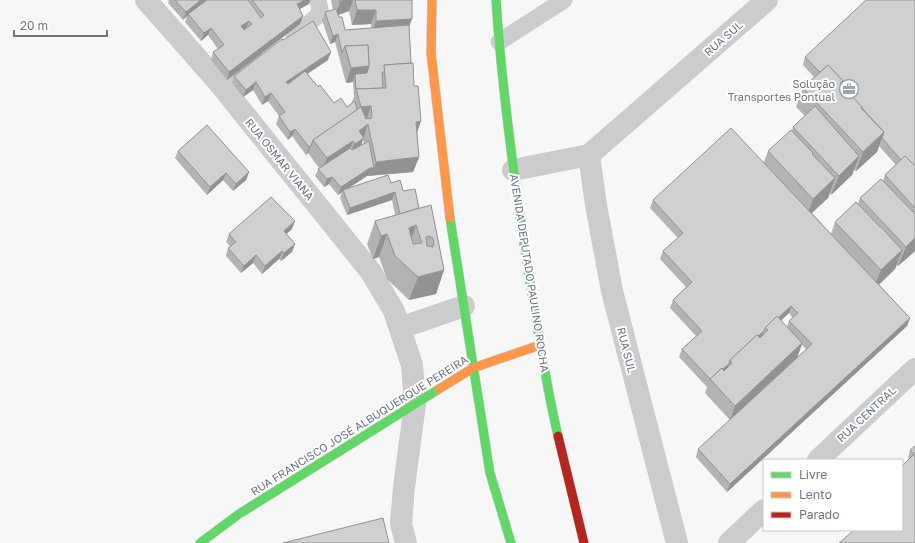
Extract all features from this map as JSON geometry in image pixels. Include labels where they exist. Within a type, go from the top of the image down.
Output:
[{"type":"main road","points":[[432,0],[432,61],[449,211],[490,473],[511,543]]},
{"type":"main road","name":"AVENIDA DEPUTADO PAULINO ROCHA","points":[[496,0],[513,170],[540,345],[557,432],[584,543]]},
{"type":"main road","name":"RUA FRANCISCO JOSÉ ALBUQUERQUE PEREIRA","points":[[200,543],[239,514],[473,368],[540,345]]},
{"type":"street","name":"RUA OSMAR VIANA","points":[[146,0],[220,84],[371,272],[394,311],[400,328],[412,365],[415,404]]},
{"type":"street","name":"RUA SUL","points":[[513,170],[589,155],[767,0]]},
{"type":"street","name":"RUA SUL","points":[[589,155],[596,205],[612,291],[677,543]]},
{"type":"street","points":[[400,328],[464,306]]},
{"type":"street","name":"RUA CENTRAL","points":[[819,459],[915,369]]},
{"type":"street","points":[[406,543],[401,524],[404,487],[415,404]]},
{"type":"street","points":[[729,543],[763,511]]},
{"type":"lane","points":[[220,84],[274,49],[320,14],[318,0]]},
{"type":"lane","points":[[499,42],[564,0]]},
{"type":"building","points":[[175,0],[201,0],[186,12]]},
{"type":"building","points":[[207,0],[248,0],[261,18],[264,15],[252,0],[305,0],[297,4],[303,16],[229,72],[213,52],[224,45],[211,28],[204,33],[188,14]],"holes":[[[249,21],[252,24],[244,30],[241,26]]]},
{"type":"building","points":[[355,0],[412,0],[412,19],[376,21],[376,10],[357,10]]},
{"type":"building","points":[[866,0],[915,0],[915,166],[905,156],[901,160],[882,138],[884,132],[841,85],[843,81],[828,65],[820,72],[805,57]]},
{"type":"building","points":[[336,9],[339,17],[342,17],[345,30],[409,25],[411,63],[384,65],[385,72],[382,72],[383,88],[356,89],[355,74],[367,73],[369,66],[368,45],[345,46],[342,53],[338,34],[333,36],[325,12]]},
{"type":"building","points":[[313,21],[331,52],[286,82],[288,84],[305,71],[318,87],[320,85],[334,103],[341,98],[347,107],[355,101],[357,110],[313,140],[311,146],[309,147],[295,129],[290,132],[279,116],[285,112],[271,93],[265,97],[256,82],[246,90],[234,76],[282,39],[283,40]]},
{"type":"building","points":[[368,45],[369,66],[351,68],[345,46]]},
{"type":"building","points":[[413,63],[414,86],[418,86],[421,121],[416,122],[419,157],[376,162],[368,124],[359,131],[364,138],[355,144],[353,141],[327,158],[313,140],[361,107],[356,89],[386,88],[384,65]],"holes":[[[371,106],[372,118],[366,119],[361,107]]]},
{"type":"building","points":[[828,65],[843,81],[840,83],[884,132],[863,152],[803,88]]},
{"type":"building","points":[[815,106],[859,156],[839,176],[793,127]]},
{"type":"building","points":[[207,125],[249,172],[236,184],[226,173],[210,187],[178,151]]},
{"type":"building","points":[[731,128],[910,318],[730,484],[698,449],[812,344],[789,321],[798,313],[791,306],[778,318],[777,316],[765,328],[764,331],[758,336],[757,335],[730,360],[729,364],[710,379],[682,349],[702,331],[673,300],[692,282],[663,251],[683,233],[653,200]]},
{"type":"building","points":[[791,130],[835,178],[813,199],[768,151]]},
{"type":"building","points":[[369,141],[374,168],[370,168],[341,187],[332,177],[327,179],[318,169],[350,148],[352,150]]},
{"type":"building","points":[[905,156],[915,166],[915,208],[885,175]]},
{"type":"building","points":[[388,175],[391,183],[400,180],[403,191],[415,189],[419,208],[400,214],[395,192],[350,208],[343,190]]},
{"type":"building","points":[[881,179],[915,214],[915,238],[906,247],[860,198]]},
{"type":"building","points":[[271,197],[295,221],[284,231],[295,244],[284,253],[282,251],[265,266],[256,255],[244,266],[228,248],[236,242],[229,234]]},
{"type":"building","points":[[856,202],[902,250],[881,270],[835,222]]},
{"type":"building","points":[[431,205],[444,270],[418,277],[395,256],[387,234],[381,236],[375,221]],"holes":[[[416,225],[422,243],[413,244],[409,228]],[[429,236],[433,238],[433,247],[427,246],[426,237]]]},
{"type":"building","points":[[777,316],[802,343],[735,406],[710,379],[722,368],[724,371],[732,363],[730,360],[757,335],[760,338],[768,330],[765,328]]},
{"type":"building","points":[[915,446],[915,455],[910,450]]},
{"type":"building","points":[[913,455],[915,457],[915,543],[839,543],[853,531],[903,531],[903,465]]},
{"type":"building","points":[[383,518],[389,543],[283,543]]},
{"type":"traffic: fast","points":[[496,0],[505,101],[518,202],[549,395],[558,436]]},
{"type":"traffic: fast","points":[[450,218],[490,473],[511,543]]},
{"type":"traffic: fast","points":[[200,543],[239,514],[439,389]]},
{"type":"traffic: slow","points":[[432,0],[431,53],[450,218]]},
{"type":"traffic: slow","points":[[439,389],[473,368],[540,345]]},
{"type":"traffic: jam","points":[[558,436],[584,543]]},
{"type":"place","name":"Solução Transportes Pontual","points":[[849,89]]}]
